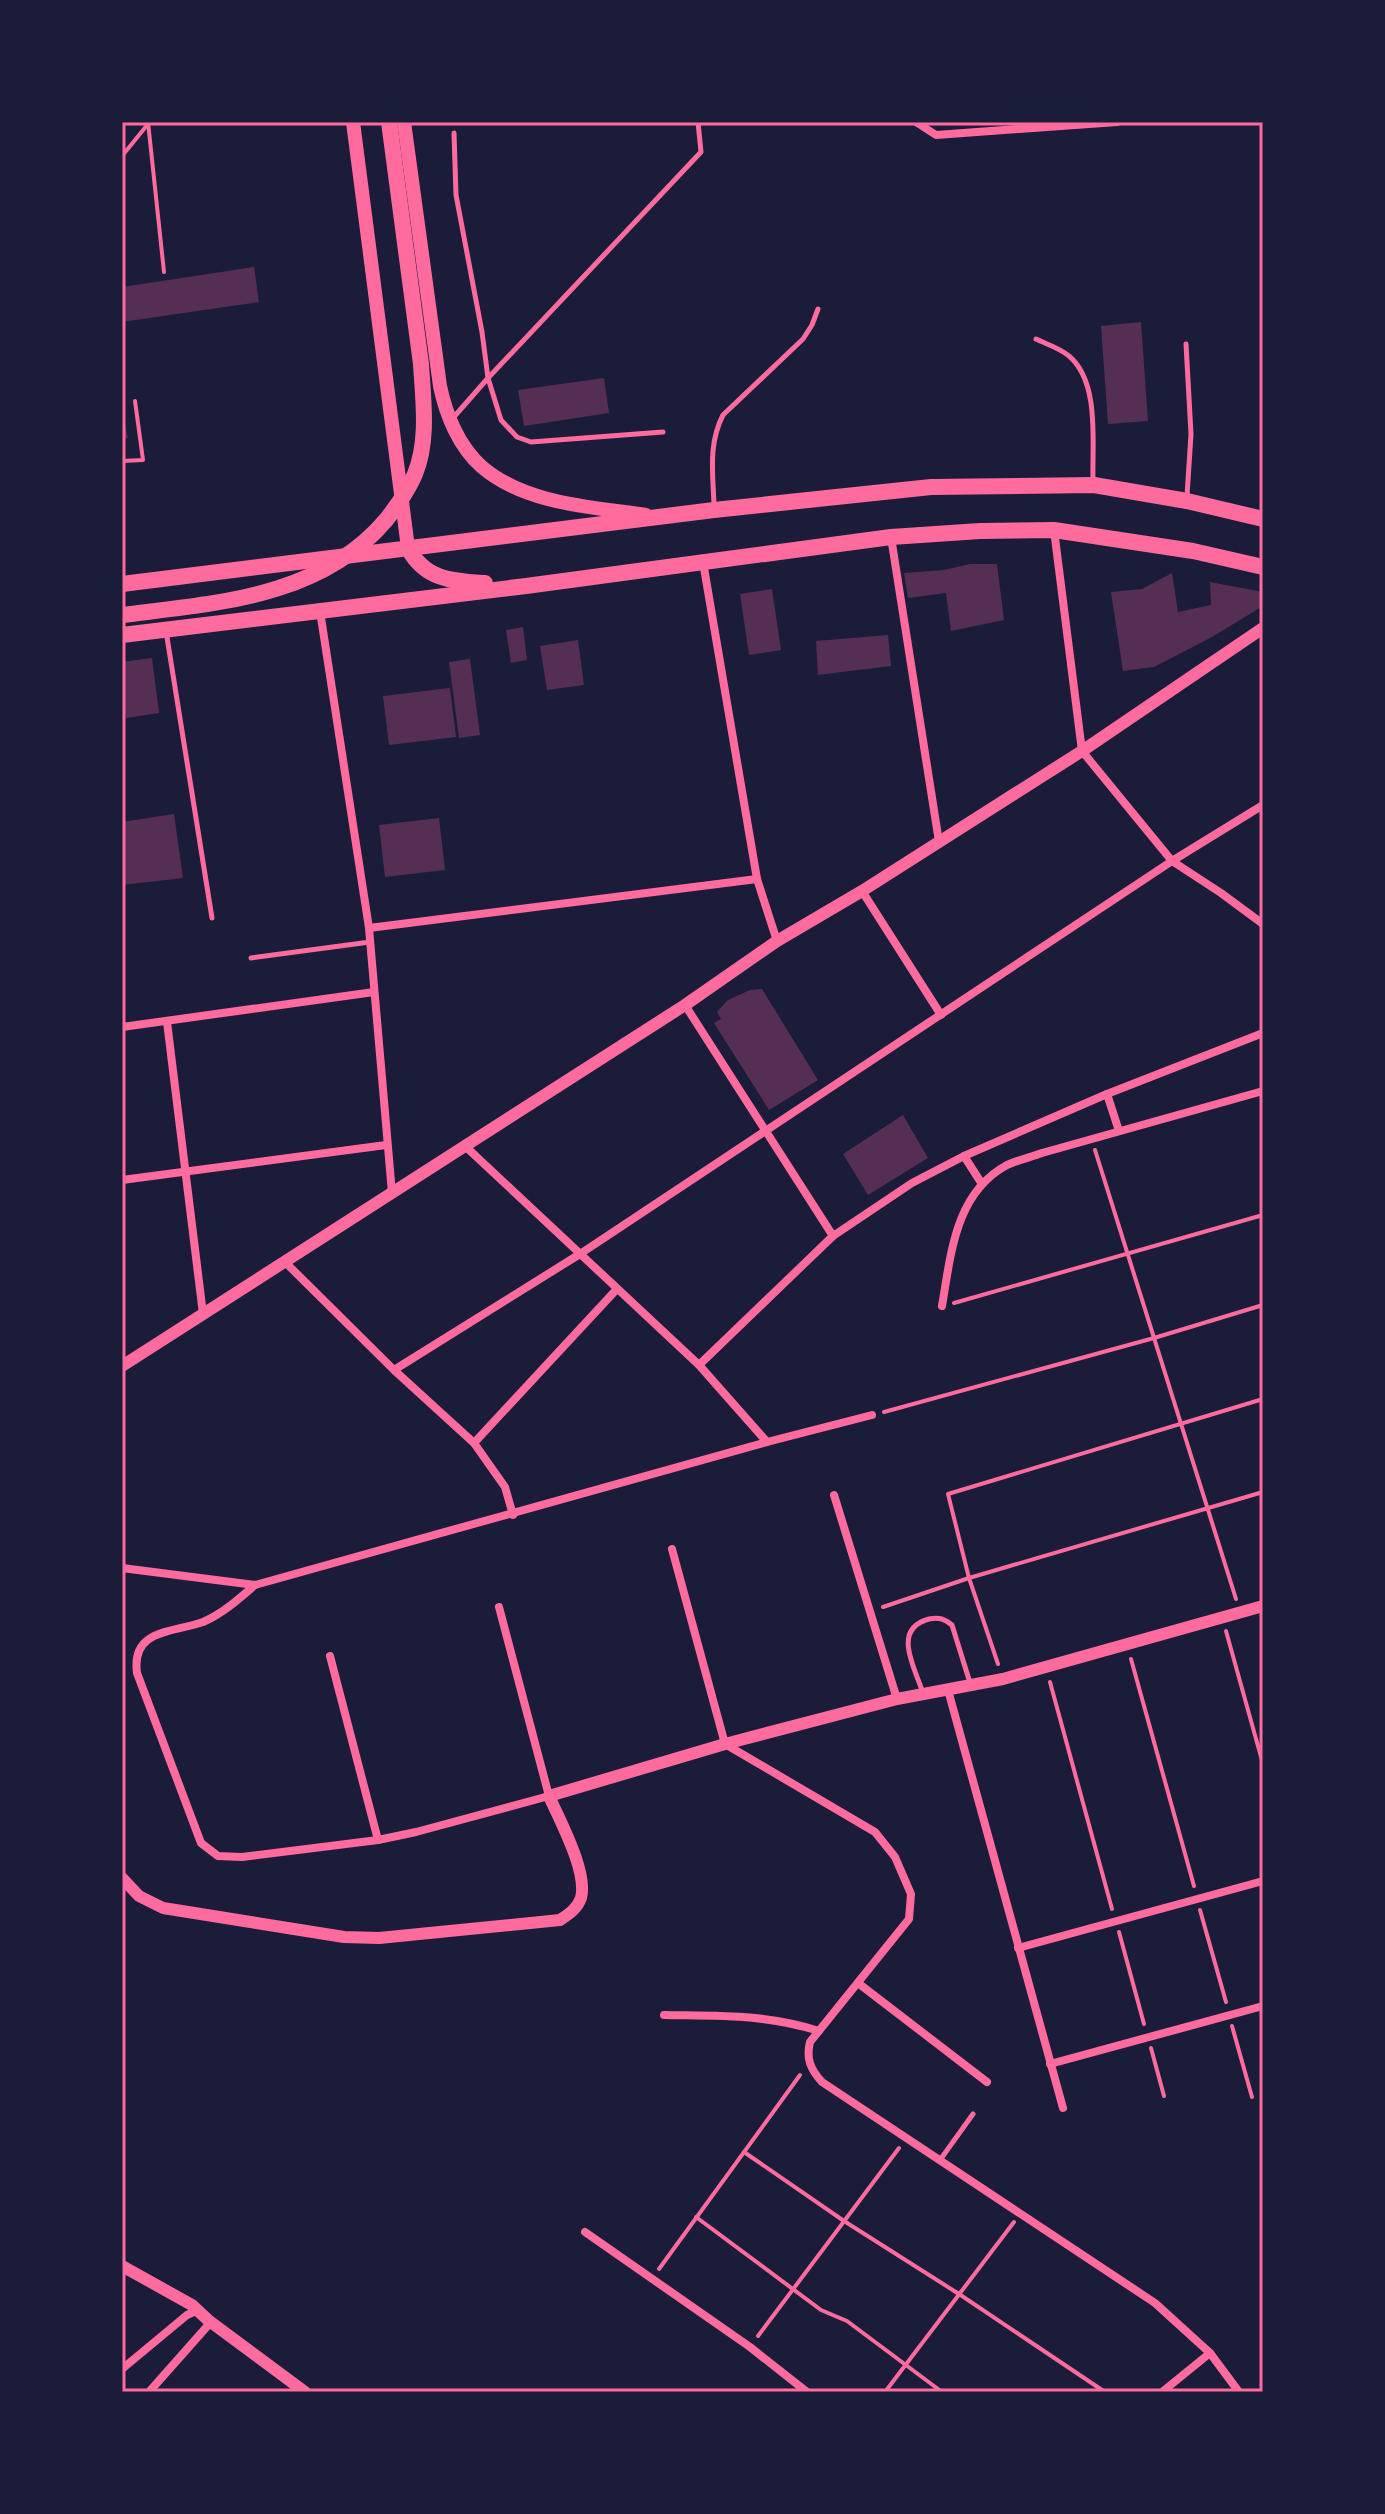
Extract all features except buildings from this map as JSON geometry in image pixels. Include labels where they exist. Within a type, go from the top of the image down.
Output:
[{"type":"main road","points":[[353,122],[408,548],[414,560],[427,572],[450,580],[526,586]]},
{"type":"main road","points":[[122,615],[259,595],[321,573],[372,537],[399,505],[416,473],[423,402],[421,364],[389,122]]},
{"type":"main road","points":[[404,122],[440,386],[450,421],[481,467],[529,493],[573,504],[662,518]]},
{"type":"main road","points":[[122,584],[714,510],[931,487],[1094,485],[1187,501],[1263,519]]},
{"type":"main road","points":[[122,635],[526,586],[891,537],[980,531],[1054,530],[1193,551],[1263,567]]},
{"type":"street","points":[[916,122],[936,135],[1117,122]]},
{"type":"street","points":[[1054,530],[1082,751],[1172,861],[1263,924]]},
{"type":"street","points":[[891,537],[939,842]]},
{"type":"street","points":[[703,562],[757,879],[777,941]]},
{"type":"street","points":[[320,610],[369,928],[392,1193]]},
{"type":"street","points":[[122,1366],[685,1005],[777,941],[862,891],[1082,751],[1263,628]]},
{"type":"street","points":[[394,1370],[580,1254],[1172,861],[1263,805]]},
{"type":"street","points":[[369,928],[757,879]]},
{"type":"street","points":[[862,891],[941,1015]]},
{"type":"street","points":[[122,1027],[374,992]]},
{"type":"street","points":[[685,1005],[833,1236]]},
{"type":"street","points":[[167,1022],[203,1314]]},
{"type":"street","points":[[699,1365],[833,1236],[912,1183],[964,1156],[1107,1094],[1263,1033]]},
{"type":"street","points":[[942,1306],[962,1212],[982,1184],[1007,1165],[1263,1091]]},
{"type":"street","points":[[1107,1094],[1119,1131]]},
{"type":"street","points":[[122,1180],[386,1145]]},
{"type":"street","points":[[465,1146],[699,1365],[767,1442]]},
{"type":"street","points":[[964,1156],[982,1184]]},
{"type":"street","points":[[285,1262],[394,1370],[474,1443],[505,1487],[513,1515]]},
{"type":"street","points":[[474,1443],[616,1290]]},
{"type":"street","points":[[122,1568],[255,1585],[872,1415]]},
{"type":"street","points":[[834,1495],[897,1699]]},
{"type":"street","points":[[672,1549],[725,1744],[875,1832],[895,1857],[911,1894],[909,1919],[810,2042],[807,2052],[813,2072],[822,2082],[1155,2303],[1210,2353],[1239,2392]]},
{"type":"street","points":[[255,1585],[205,1621],[150,1638],[139,1647],[135,1660],[137,1673],[201,1843],[218,1856],[242,1857],[378,1840],[416,1832],[725,1744],[897,1699],[1046,1668],[1263,1606]]},
{"type":"street","points":[[122,1878],[139,1896],[163,1908],[344,1937],[379,1938],[560,1920],[573,1912],[581,1897],[582,1876],[549,1796],[499,1607]]},
{"type":"street","points":[[330,1656],[378,1840]]},
{"type":"street","points":[[948,1690],[1063,2108]]},
{"type":"street","points":[[1018,1948],[1263,1881]]},
{"type":"street","points":[[858,1983],[987,2082]]},
{"type":"street","points":[[1050,2064],[1263,2006]]},
{"type":"street","points":[[664,2015],[757,2017],[786,2021],[819,2031]]},
{"type":"street","points":[[585,2232],[750,2347],[807,2392]]},
{"type":"street","points":[[122,2266],[198,2310],[305,2392]]},
{"type":"street","points":[[122,2369],[187,2315],[198,2310]]},
{"type":"street","points":[[149,2392],[211,2322]]},
{"type":"street","points":[[1162,2392],[1210,2353]]},
{"type":"lane","points":[[450,421],[701,152],[698,122]]},
{"type":"lane","points":[[454,133],[456,195],[488,378],[501,420],[517,437],[531,442],[663,432]]},
{"type":"lane","points":[[714,510],[712,451],[723,415],[803,339],[818,309]]},
{"type":"lane","points":[[1036,339],[1068,355],[1084,374],[1090,394],[1094,485]]},
{"type":"lane","points":[[1186,344],[1191,434],[1187,501]]},
{"type":"lane","points":[[166,630],[212,918]]},
{"type":"lane","points":[[251,958],[370,942]]},
{"type":"lane","points":[[924,1694],[908,1644],[908,1634],[920,1622],[935,1618],[946,1619],[952,1625],[971,1686]]},
{"type":"lane","points":[[940,2160],[973,2114]]},
{"type":"path","points":[[122,156],[148,123]]},
{"type":"path","points":[[148,123],[164,272]]},
{"type":"path","points":[[122,461],[143,460],[135,401]]},
{"type":"path","points":[[1092,1139],[1240,1613]]},
{"type":"path","points":[[942,1306],[1263,1215]]},
{"type":"path","points":[[872,1415],[1263,1305]]},
{"type":"path","points":[[1003,1679],[969,1578],[948,1494],[1263,1399]]},
{"type":"path","points":[[871,1611],[969,1578],[1263,1492]]},
{"type":"path","points":[[1223,1618],[1263,1764]]},
{"type":"path","points":[[1127,1644],[1252,2097]]},
{"type":"path","points":[[1046,1668],[1164,2096]]},
{"type":"path","points":[[651,2280],[809,2062]]},
{"type":"path","points":[[750,2347],[906,2138]]},
{"type":"path","points":[[744,2152],[1105,2392]]},
{"type":"path","points":[[885,2392],[1021,2213]]},
{"type":"path","points":[[696,2217],[821,2310],[847,2321],[942,2392]]}]
